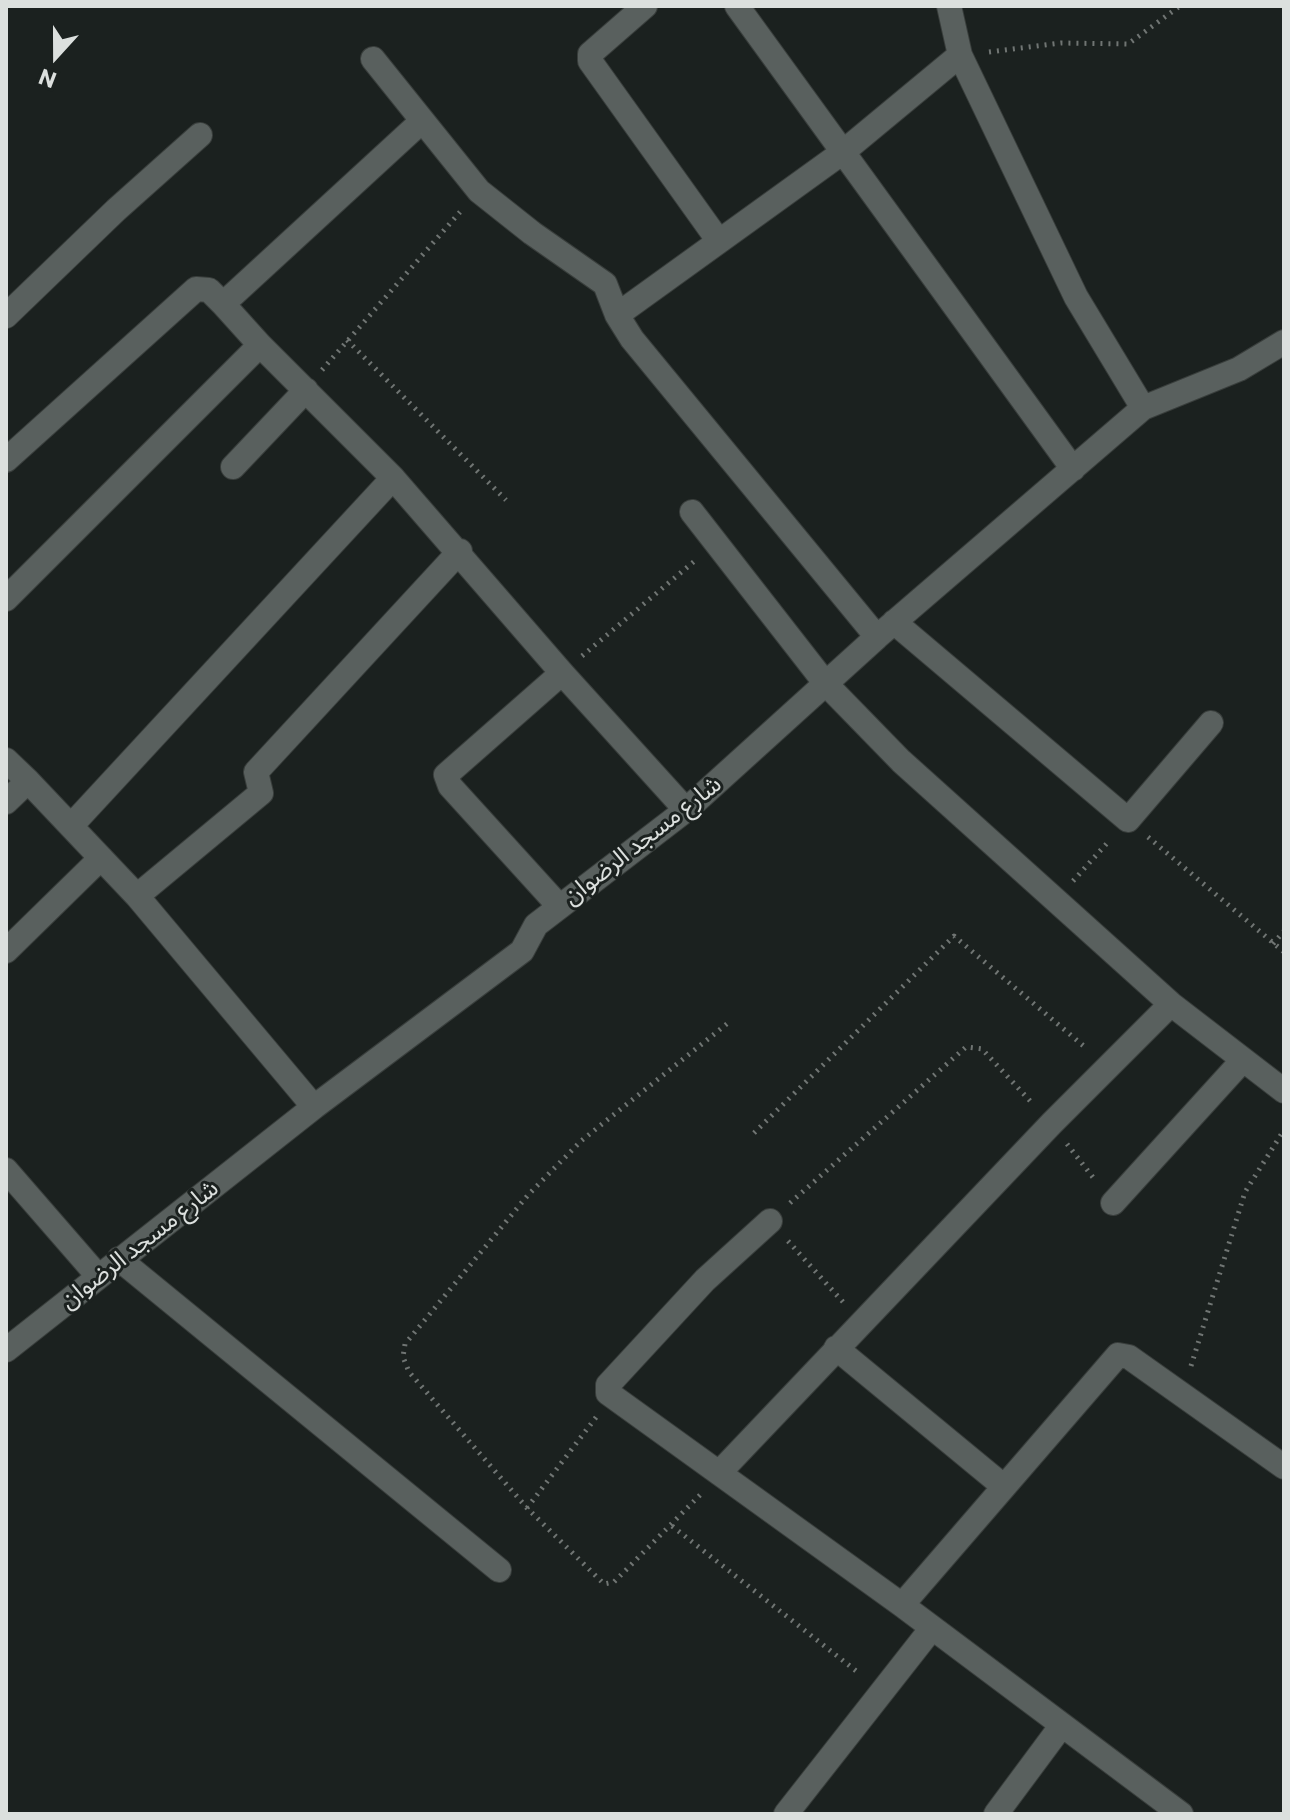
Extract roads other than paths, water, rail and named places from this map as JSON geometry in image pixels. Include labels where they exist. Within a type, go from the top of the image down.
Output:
[{"type":"street","points":[[645,6],[593,51],[590,61],[718,240]]},
{"type":"street","points":[[737,6],[1073,469]]},
{"type":"street","points":[[949,6],[960,55],[1076,297],[1143,408]]},
{"type":"street","points":[[617,315],[843,152],[960,55]]},
{"type":"street","points":[[373,59],[479,191],[605,284],[617,315],[632,339],[886,630],[1128,820],[1211,723]]},
{"type":"street","points":[[223,304],[422,121]]},
{"type":"street","points":[[6,316],[116,210],[200,135]]},
{"type":"street","points":[[9,452],[196,289],[205,288],[393,478],[686,810]]},
{"type":"street","name":"شارع مسجد الرضوان","points":[[6,1350],[314,1107],[522,951],[532,930],[559,906],[686,810],[886,630],[1143,408],[1239,369],[1284,342]]},
{"type":"street","points":[[6,599],[260,345]]},
{"type":"street","points":[[233,467],[306,390]]},
{"type":"street","points":[[71,826],[393,478]]},
{"type":"street","points":[[692,512],[826,684],[901,761],[1171,1004],[1284,1091]]},
{"type":"street","points":[[137,896],[261,793],[256,772],[460,551]]},
{"type":"street","points":[[559,906],[450,786],[446,775],[562,673]]},
{"type":"street","points":[[6,760],[137,896],[314,1107]]},
{"type":"street","points":[[6,802],[28,781]]},
{"type":"street","points":[[6,951],[101,858]]},
{"type":"street","points":[[719,1473],[1052,1123],[1171,1004]]},
{"type":"street","points":[[1113,1203],[1242,1061]]},
{"type":"street","points":[[6,1170],[98,1276]]},
{"type":"street","points":[[770,1221],[705,1280],[610,1382],[607,1389],[612,1397],[902,1605],[1181,1814]]},
{"type":"street","points":[[119,1259],[499,1570]]},
{"type":"street","points":[[836,1348],[1002,1485]]},
{"type":"street","points":[[902,1605],[1002,1485],[1118,1355],[1129,1357],[1284,1467]]},
{"type":"street","points":[[786,1814],[932,1628]]},
{"type":"street","points":[[996,1814],[1062,1725]]}]
